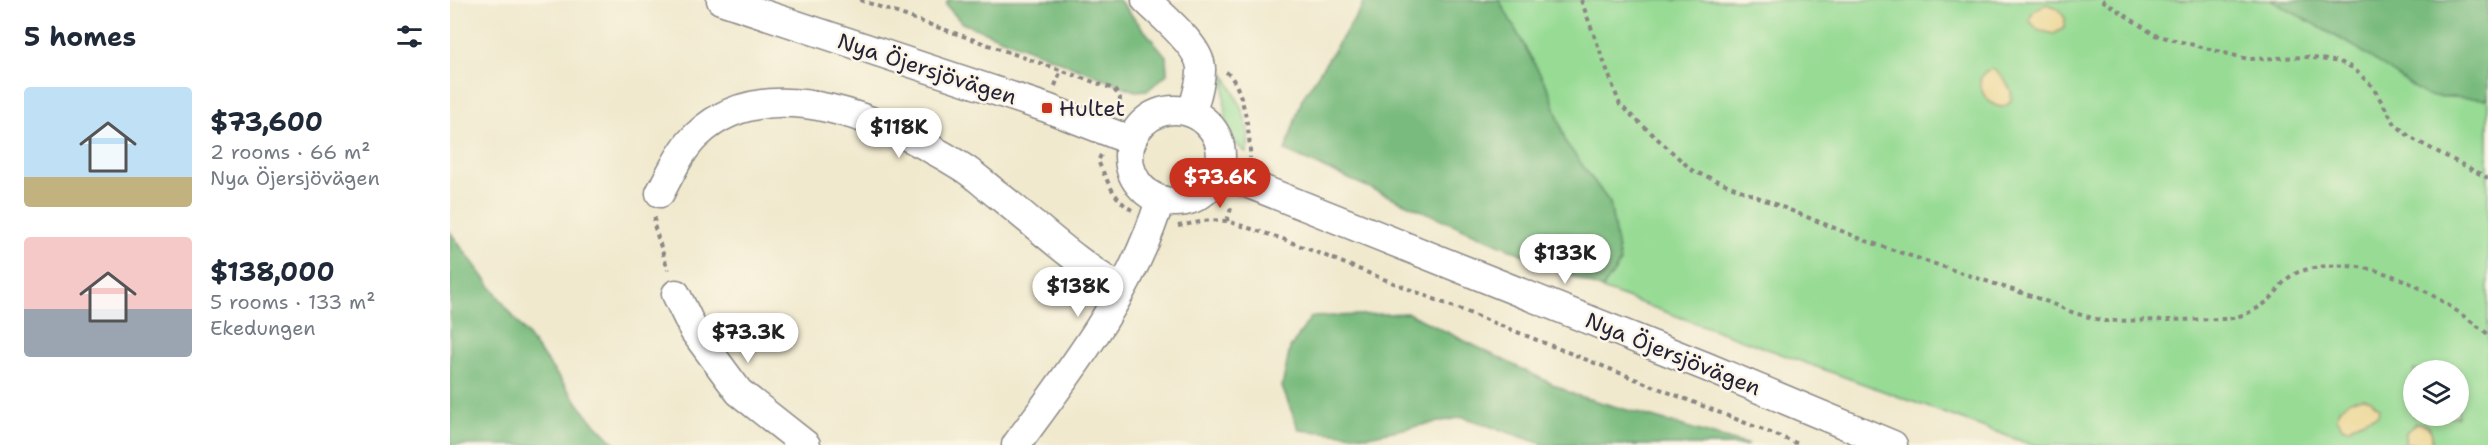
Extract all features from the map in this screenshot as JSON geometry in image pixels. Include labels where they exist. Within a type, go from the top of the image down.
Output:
[{"type":"street","name":"Nya Öjersjövägen","points":[[721,0],[1047,108],[1132,141]]},
{"type":"street","points":[[1146,0],[1189,43],[1198,56],[1201,68],[1192,113]]},
{"type":"street","points":[[660,193],[682,154],[697,135],[723,116],[741,108],[766,103],[796,103],[831,109],[898,132],[963,168],[1034,224],[1070,256],[1121,289]]},
{"type":"street","points":[[1180,110],[1192,113],[1211,127],[1217,137],[1221,148],[1219,172],[1205,191],[1195,198],[1184,201],[1160,200],[1149,194],[1134,176],[1130,165],[1132,141],[1141,125],[1156,114],[1180,110]]},
{"type":"street","name":"Nya Öjersjövägen","points":[[1219,172],[1707,367],[1893,445]]},
{"type":"street","points":[[1016,445],[1073,367],[1121,289],[1154,220],[1160,200]]},
{"type":"street","points":[[676,294],[694,331],[739,392],[806,445]]},
{"type":"path","points":[[1581,0],[1620,105],[1693,171],[1869,242],[2043,300],[2074,313],[2104,321],[2228,319],[2244,316],[2269,300],[2288,278],[2311,268],[2360,267],[2412,282],[2488,334]]},
{"type":"path","points":[[2102,0],[2155,35],[2248,59],[2307,57],[2340,62],[2353,68],[2372,86],[2395,124],[2406,134],[2488,178]]},
{"type":"path","points":[[1201,68],[1222,70],[1234,80],[1250,138],[1250,158]]},
{"type":"path","points":[[1055,87],[1061,70]]},
{"type":"path","points":[[660,193],[654,225],[676,294]]},
{"type":"path","points":[[1194,223],[1210,220],[1227,221],[1283,239],[1801,445]]},
{"type":"green space","points":[[948,0],[1119,0],[1166,56],[1167,74],[1148,90],[1135,91],[962,23],[946,5]]},
{"type":"green space","points":[[1363,0],[1499,0],[1550,92],[1566,143],[1610,203],[1620,263],[1602,289],[1285,151],[1302,99],[1362,7]]},
{"type":"green space","points":[[1499,0],[2488,0],[2488,445],[2032,445],[1602,289],[1620,263],[1610,203],[1566,143],[1550,92]]},
{"type":"green space","points":[[2270,0],[2488,0],[2488,99],[2427,96],[2355,47]]},
{"type":"green space","points":[[1225,75],[1239,103],[1246,124],[1248,144],[1246,153],[1232,137],[1228,128],[1225,107]]},
{"type":"green space","points":[[450,232],[587,415],[616,445],[450,445]]},
{"type":"green space","points":[[1408,313],[1575,395],[1749,445],[1545,445],[1463,417],[1368,436],[1299,430],[1282,387],[1290,348],[1311,317]]},
{"type":"sand","points":[[2047,4],[2058,8],[2065,18],[2064,28],[2054,34],[2038,30],[2029,20],[2034,10]]},
{"type":"sand","points":[[1993,69],[2010,89],[2010,103],[2003,107],[1990,102],[1980,83],[1985,72]]},
{"type":"sand","points":[[2370,399],[2379,408],[2378,415],[2348,429],[2342,427],[2337,418],[2339,409],[2350,400]]},
{"type":"sand","points":[[2413,426],[2426,426],[2430,430],[2432,440],[2428,445],[2405,443],[2406,432]]},
{"type":"place","name":"Hultet","points":[[1047,108]]}]
